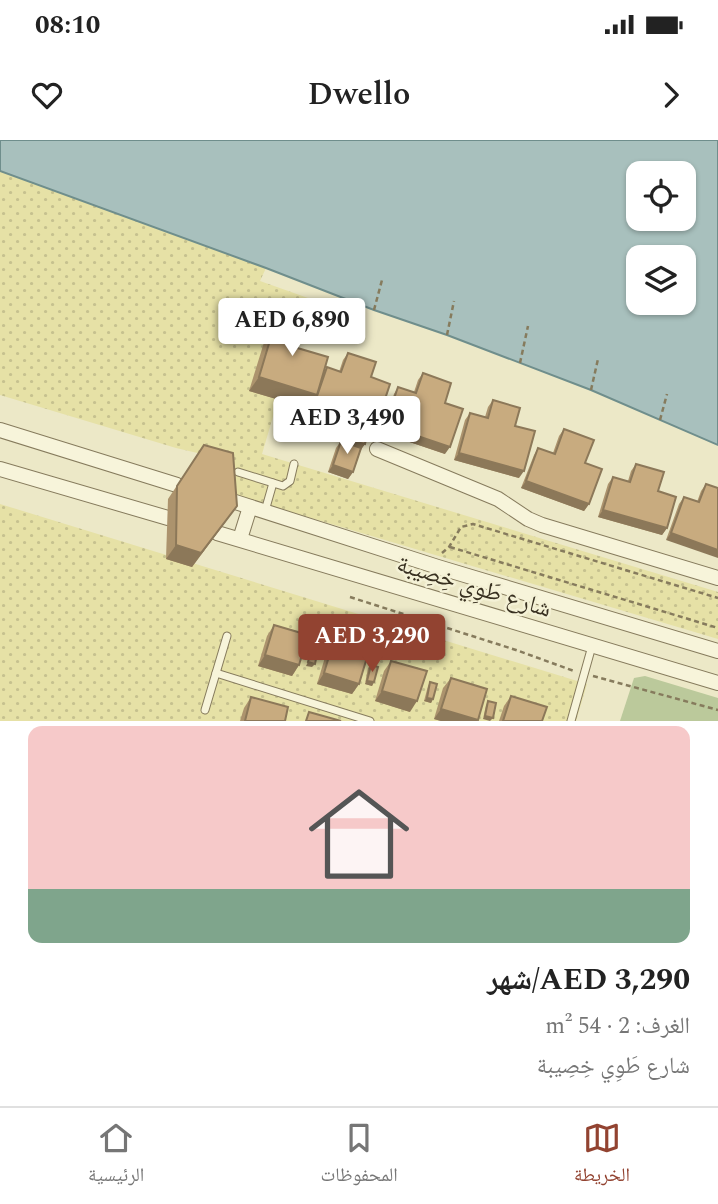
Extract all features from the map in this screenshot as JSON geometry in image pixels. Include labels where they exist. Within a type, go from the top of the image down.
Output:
[{"type":"street","points":[[0,430],[177,485]]},
{"type":"street","points":[[377,449],[498,499],[541,525],[718,578]]},
{"type":"street","points":[[0,468],[168,517]]},
{"type":"street","name":"شارع طَوِي خِصِيبة","points":[[226,499],[438,567],[718,651]]},
{"type":"street","points":[[240,539],[250,507]]},
{"type":"street","name":"شارع طَوِي خِصِيبة","points":[[218,533],[718,683]]},
{"type":"lane","points":[[238,472],[283,486],[288,483],[294,464]]},
{"type":"lane","points":[[265,511],[273,483]]},
{"type":"lane","points":[[205,710],[227,636]]},
{"type":"lane","points":[[571,721],[592,646]]},
{"type":"lane","points":[[216,673],[370,721]]},
{"type":"path","points":[[374,310],[382,280]]},
{"type":"path","points":[[447,335],[454,301]]},
{"type":"path","points":[[520,363],[528,326]]},
{"type":"path","points":[[591,390],[598,359]]},
{"type":"path","points":[[660,420],[667,394]]},
{"type":"path","points":[[442,553],[449,547],[461,527],[472,524],[718,598]]},
{"type":"path","points":[[449,547],[718,628]]},
{"type":"path","points":[[350,597],[577,672]]},
{"type":"path","points":[[593,676],[718,710]]},
{"type":"green space","points":[[645,676],[718,698],[718,721],[620,721],[634,678]]},
{"type":"sand","points":[[0,171],[266,268],[260,281],[308,298],[262,454],[718,592],[718,639],[217,490],[206,455],[0,395]]},
{"type":"sand","points":[[0,504],[587,684],[576,721],[0,721]]},
{"type":"water","points":[[0,140],[718,140],[718,445],[591,390],[0,171]]},
{"type":"building","points":[[279,310],[303,317],[294,347],[328,357],[317,395],[259,377]]},
{"type":"building","points":[[348,353],[376,362],[371,377],[390,384],[377,423],[315,402],[327,367],[341,372]]},
{"type":"building","points":[[423,373],[451,383],[445,403],[463,409],[450,447],[385,425],[398,387],[416,393]]},
{"type":"building","points":[[493,400],[520,408],[515,426],[535,431],[524,471],[459,453],[470,413],[488,418]]},
{"type":"building","points":[[350,426],[368,430],[365,444],[347,440]]},
{"type":"building","points":[[564,429],[594,440],[585,463],[602,469],[589,504],[526,481],[538,448],[555,454]]},
{"type":"building","points":[[341,441],[361,448],[353,472],[333,465]]},
{"type":"building","points":[[204,445],[233,453],[237,506],[201,553],[176,545],[177,486]]},
{"type":"building","points":[[636,464],[664,472],[658,491],[676,497],[667,528],[603,510],[613,477],[630,482]]},
{"type":"building","points":[[706,484],[718,488],[718,550],[671,533],[684,497],[699,502]]},
{"type":"building","points":[[274,625],[308,635],[299,665],[265,655]]},
{"type":"building","points":[[333,643],[368,654],[359,684],[324,673]]},
{"type":"building","points":[[312,648],[318,649],[315,664],[308,662]]},
{"type":"building","points":[[391,661],[427,671],[417,701],[382,691]]},
{"type":"building","points":[[371,665],[378,667],[374,682],[367,681]]},
{"type":"building","points":[[451,678],[487,689],[478,720],[441,709]]},
{"type":"building","points":[[430,682],[437,684],[433,699],[427,698]]},
{"type":"building","points":[[511,696],[547,707],[542,721],[503,721]]},
{"type":"building","points":[[251,697],[288,707],[285,721],[245,721]]},
{"type":"building","points":[[488,701],[496,703],[493,718],[485,716]]},
{"type":"building","points":[[309,712],[341,721],[306,721]]}]
